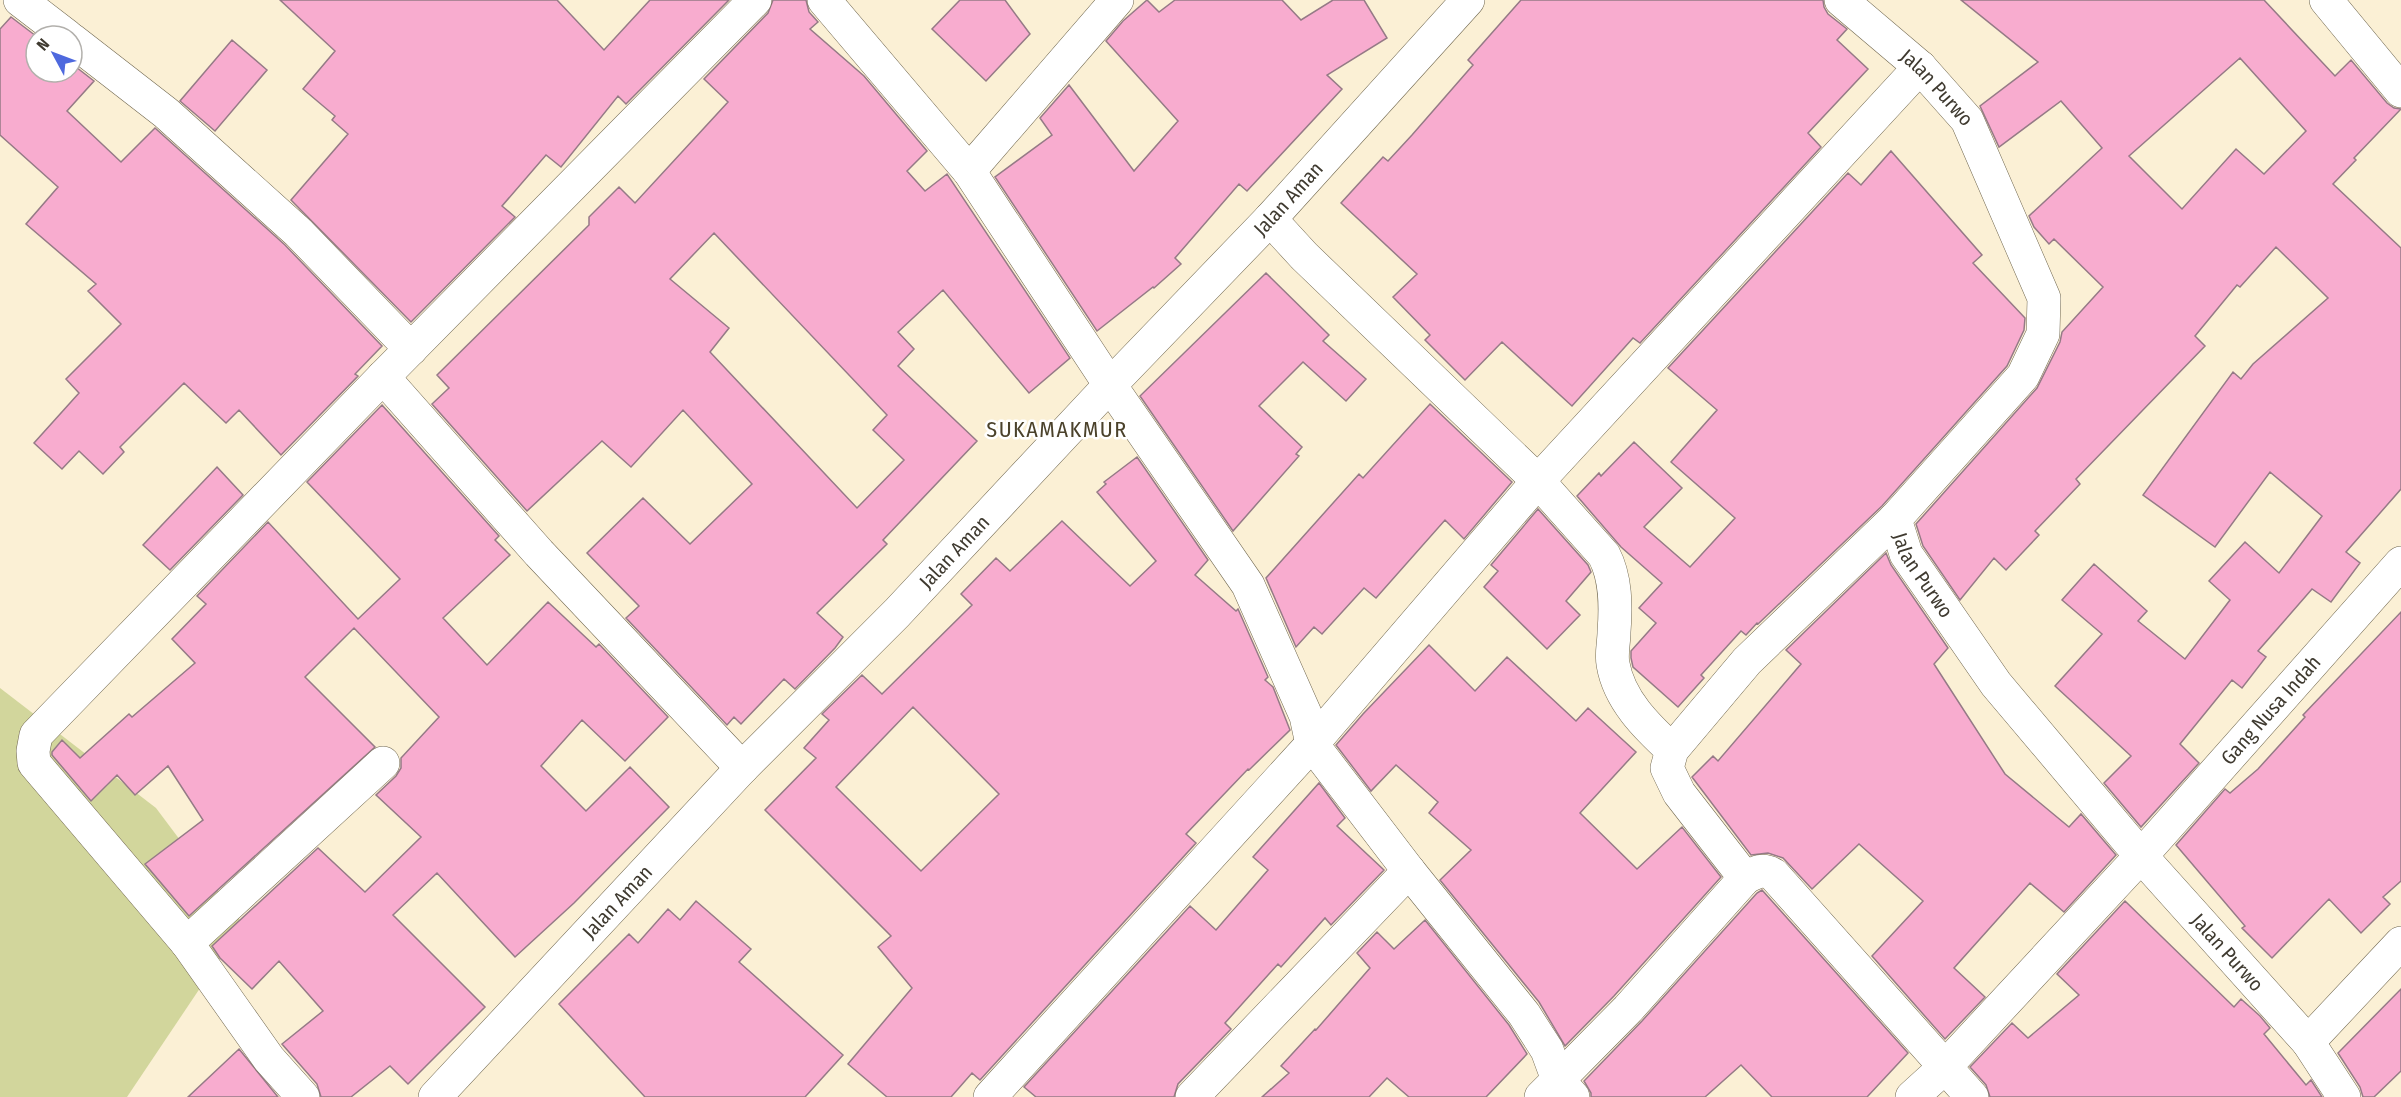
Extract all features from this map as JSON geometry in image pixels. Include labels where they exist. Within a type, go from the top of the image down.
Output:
[{"type":"street","points":[[20,0],[51,24]]},
{"type":"street","points":[[303,1097],[269,1059],[187,943],[34,763],[33,751],[36,735],[411,348],[755,0]]},
{"type":"street","points":[[824,0],[969,171],[1110,385],[1248,585],[1306,716],[1312,744],[1409,871],[1524,1014],[1547,1050],[1557,1091]]},
{"type":"street","points":[[969,171],[1117,0]]},
{"type":"street","name":"Jalan Aman","points":[[435,1097],[742,768],[897,613],[1110,385],[1270,219],[1468,0]]},
{"type":"street","name":"Jalan Purwo","points":[[1841,0],[1920,67],[1967,120],[2044,298],[2043,334],[2023,376],[1895,519],[1906,554],[1996,684],[2141,856],[2308,1042],[2344,1097]]},
{"type":"street","points":[[2326,0],[2401,91]]},
{"type":"street","points":[[84,49],[166,113],[289,224],[411,348]]},
{"type":"street","points":[[990,1097],[1312,744],[1539,481],[1920,67]]},
{"type":"street","points":[[1270,219],[1304,256],[1539,481],[1599,548],[1610,566],[1614,592],[1612,662],[1618,686],[1645,725],[1672,750]]},
{"type":"street","points":[[383,377],[539,553],[742,768]]},
{"type":"street","points":[[1745,878],[1679,793],[1667,768],[1672,750],[1747,661],[1895,519]]},
{"type":"street","name":"Gang Nusa Indah","points":[[1912,1097],[1945,1067],[2141,856],[2401,563]]},
{"type":"street","points":[[187,943],[383,763]]},
{"type":"street","points":[[1557,1091],[1745,878],[1758,870],[1774,875],[1972,1097]]},
{"type":"street","points":[[1192,1097],[1409,871]]},
{"type":"street","points":[[2308,1042],[2401,943]]},
{"type":"green space","points":[[0,688],[156,808],[243,924],[127,1097],[0,1097]]},
{"type":"building","points":[[280,0],[557,0],[604,50],[650,0],[729,0],[626,104],[618,96],[561,167],[546,155],[502,206],[515,217],[411,322],[291,200],[348,134],[332,120],[335,116],[303,89],[335,51]]},
{"type":"building","points":[[773,0],[806,0],[809,12],[818,22],[810,29],[864,76],[927,151],[907,171],[925,191],[947,174],[1070,358],[1029,393],[943,290],[898,332],[914,349],[898,366],[977,441],[883,540],[887,544],[817,613],[843,637],[835,648],[795,689],[784,679],[741,724],[734,717],[727,725],[626,618],[639,606],[587,553],[643,498],[690,544],[752,484],[683,410],[631,467],[602,441],[527,511],[432,404],[449,388],[437,375],[589,225],[589,217],[619,187],[635,203],[728,102],[704,79],[768,13]],"holes":[[[714,233],[887,415],[873,430],[904,460],[857,508],[710,352],[729,328],[670,279]]]},
{"type":"building","points":[[960,0],[1005,0],[1030,34],[986,81],[932,29]]},
{"type":"building","points":[[1147,0],[1159,12],[1175,0],[1282,0],[1301,20],[1333,0],[1364,0],[1387,38],[1327,75],[1342,89],[1247,191],[1239,184],[1175,258],[1181,264],[1154,288],[1097,331],[995,177],[1052,135],[1040,118],[1069,85],[1134,171],[1178,121],[1106,41],[1123,21]]},
{"type":"building","points":[[1521,0],[1823,0],[1828,14],[1847,29],[1837,40],[1868,69],[1808,133],[1821,147],[1640,343],[1633,338],[1572,406],[1502,342],[1465,380],[1425,340],[1430,335],[1393,297],[1417,274],[1341,203],[1383,157],[1388,161],[1412,135],[1473,65],[1468,60]]},
{"type":"building","points":[[1961,0],[2264,0],[2335,76],[2351,60],[2387,103],[2394,108],[2401,109],[2354,158],[2356,160],[2333,184],[2401,248],[2401,489],[2346,552],[2360,563],[2331,602],[2312,589],[2258,651],[2266,657],[2242,688],[2232,680],[2180,744],[2199,763],[2141,827],[2104,783],[2131,756],[2055,686],[2102,634],[2062,600],[2094,564],[2147,611],[2138,621],[2185,659],[2230,600],[2209,581],[2245,542],[2279,573],[2322,516],[2270,472],[2215,547],[2143,495],[2233,372],[2241,379],[2253,364],[2328,298],[2276,247],[2240,287],[2237,285],[2195,336],[2205,346],[2076,479],[2080,484],[2035,531],[2039,535],[2006,570],[1994,558],[1960,600],[1923,546],[1916,524],[2037,388],[2060,342],[2062,332],[2103,287],[2054,239],[2049,244],[2034,227],[2029,216],[2102,148],[2061,101],[1999,147],[1980,106],[2038,62]],"holes":[[[2240,58],[2306,131],[2264,174],[2236,149],[2182,209],[2129,156]]]},
{"type":"building","points":[[11,17],[24,27],[24,84],[84,84],[84,73],[94,81],[67,111],[121,162],[155,128],[285,245],[382,346],[355,374],[358,376],[281,455],[239,410],[226,423],[184,383],[120,447],[124,452],[103,474],[79,451],[62,469],[34,443],[79,393],[66,379],[121,324],[88,291],[96,284],[26,224],[58,187],[0,135],[0,29]]},
{"type":"building","points":[[232,40],[267,70],[215,131],[180,101]]},
{"type":"building","points":[[1891,151],[1982,255],[1973,263],[2025,318],[2024,330],[2007,366],[1882,506],[1746,635],[1741,631],[1701,675],[1704,678],[1678,707],[1633,667],[1631,658],[1631,651],[1656,623],[1639,608],[1662,583],[1621,547],[1577,496],[1599,473],[1601,476],[1634,442],[1682,488],[1644,527],[1690,567],[1735,518],[1671,462],[1717,410],[1668,368],[1848,173],[1861,185]]},
{"type":"building","points":[[1266,273],[1329,335],[1323,341],[1366,379],[1346,401],[1303,362],[1259,406],[1302,447],[1296,454],[1299,456],[1233,531],[1140,396]]},
{"type":"building","points":[[1430,404],[1512,482],[1464,539],[1445,520],[1376,598],[1364,588],[1322,634],[1314,627],[1296,647],[1266,578],[1359,474],[1363,478]]},
{"type":"building","points":[[382,405],[499,536],[495,540],[510,555],[443,618],[487,665],[548,602],[596,647],[599,644],[668,717],[625,761],[582,720],[541,766],[586,811],[630,767],[669,807],[574,903],[515,957],[437,873],[393,915],[485,1007],[408,1084],[390,1066],[351,1097],[321,1097],[317,1084],[282,1044],[323,1011],[279,961],[252,989],[220,958],[212,946],[318,848],[365,892],[421,837],[376,795],[396,776],[401,768],[401,758],[439,717],[354,628],[305,677],[375,747],[189,916],[145,864],[203,820],[168,766],[135,795],[117,775],[91,801],[52,755],[52,752],[62,740],[80,758],[129,714],[132,717],[195,663],[172,639],[206,604],[197,596],[268,522],[358,619],[400,579],[307,482]]},
{"type":"building","points":[[1137,457],[1208,560],[1195,575],[1236,611],[1238,609],[1268,677],[1265,680],[1273,687],[1290,730],[1248,769],[1186,834],[1196,843],[980,1080],[972,1073],[951,1097],[887,1097],[848,1064],[912,988],[878,947],[891,936],[765,810],[816,758],[804,748],[829,720],[822,714],[862,675],[882,694],[972,605],[961,594],[996,558],[1010,571],[1062,521],[1130,586],[1156,561],[1097,492],[1106,484],[1104,482]],"holes":[[[913,707],[999,794],[921,871],[836,787]]]},
{"type":"building","points":[[217,467],[243,495],[170,570],[143,545]]},
{"type":"building","points":[[1538,509],[1588,565],[1591,572],[1566,601],[1580,615],[1547,649],[1484,587],[1498,571],[1491,565]]},
{"type":"building","points":[[1886,553],[1891,565],[1948,648],[1934,664],[2005,774],[2069,827],[2081,814],[2116,855],[2064,912],[2030,883],[1954,968],[1985,997],[1945,1039],[1872,956],[1923,901],[1859,844],[1812,889],[1783,858],[1768,853],[1751,855],[1692,777],[1713,756],[1718,761],[1801,664],[1786,650]]},
{"type":"building","points":[[2401,612],[2401,881],[2383,897],[2390,904],[2361,933],[2329,899],[2272,958],[2242,928],[2245,926],[2176,845],[2225,789],[2230,793],[2258,769],[2305,717],[2303,715]]},
{"type":"building","points":[[1429,645],[1475,691],[1507,657],[1576,721],[1588,708],[1636,752],[1580,813],[1637,869],[1682,827],[1721,877],[1614,996],[1565,1046],[1539,1002],[1440,880],[1471,850],[1429,813],[1438,802],[1396,765],[1371,791],[1336,745]]},
{"type":"building","points":[[1319,783],[1345,818],[1337,826],[1384,870],[1331,925],[1325,918],[1281,967],[1278,964],[1225,1023],[1231,1029],[1178,1084],[1174,1097],[1036,1097],[1024,1087],[1190,906],[1216,930],[1268,870],[1253,857]]},
{"type":"building","points":[[1762,890],[1908,1053],[1867,1097],[1772,1097],[1741,1065],[1705,1097],[1591,1097],[1584,1081]]},
{"type":"building","points":[[696,901],[751,949],[739,962],[843,1055],[805,1097],[645,1097],[559,1004],[629,934],[638,943],[668,909],[680,920]]},
{"type":"building","points":[[2125,901],[2234,1007],[2241,999],[2260,1016],[2270,1028],[2264,1034],[2306,1085],[2311,1080],[2322,1097],[1990,1097],[1986,1085],[1970,1067],[2012,1023],[2028,1038],[2079,995],[2057,974]]},
{"type":"building","points":[[1425,920],[1509,1025],[1527,1054],[1486,1097],[1409,1097],[1387,1078],[1369,1097],[1262,1097],[1289,1073],[1281,1066],[1370,968],[1357,953],[1377,932],[1394,949]]},
{"type":"building","points":[[2401,989],[2401,1071],[2374,1097],[2363,1097],[2360,1087],[2338,1053]]},
{"type":"building","points":[[239,1049],[278,1097],[188,1097]]},
{"type":"district","name":"SUKAMAKMUR","points":[[1057,429]]}]
